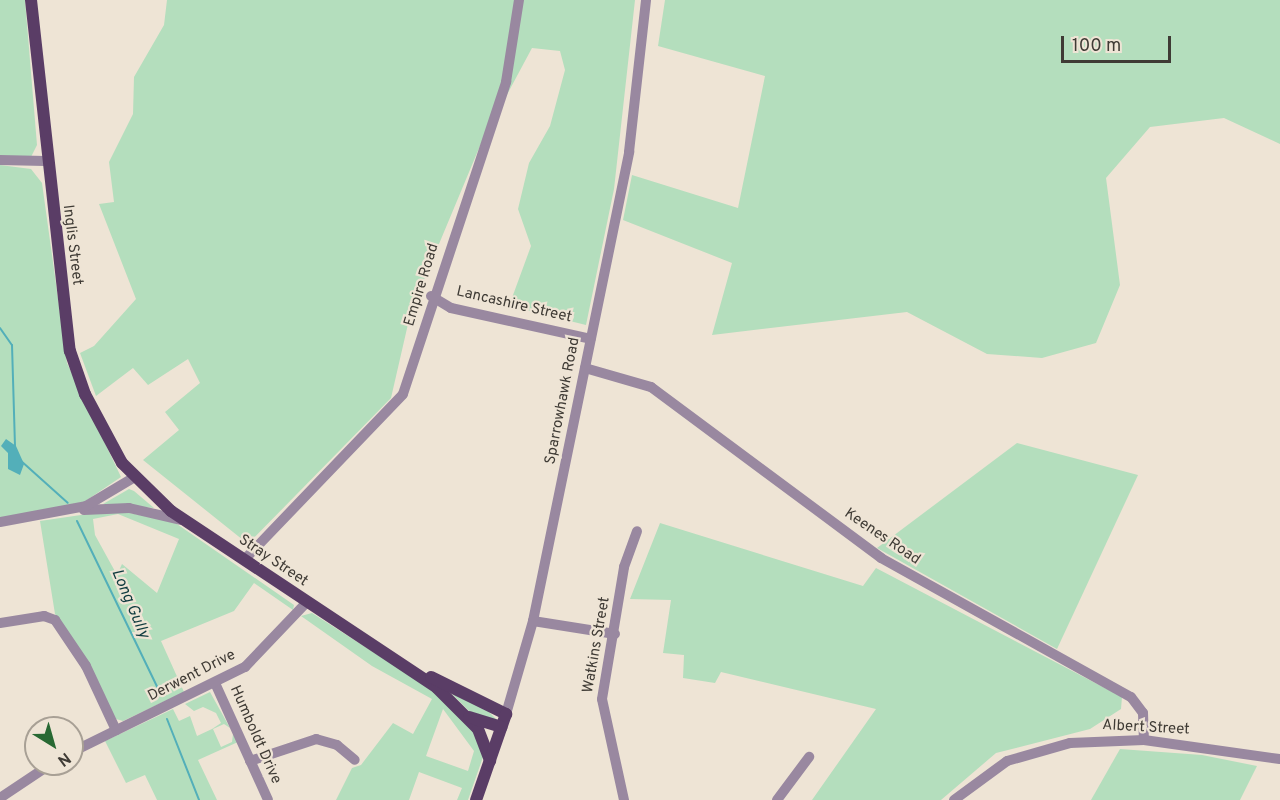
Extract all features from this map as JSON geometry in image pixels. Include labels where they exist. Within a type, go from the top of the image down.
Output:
[{"type":"main road","name":"Inglis Street","points":[[31,0],[45,161],[74,366],[133,478]]},
{"type":"main road","name":"Stray Street","points":[[133,478],[186,521],[400,663],[469,717],[484,738],[490,761]]},
{"type":"main road","name":"Stray Street","points":[[400,663],[507,714]]},
{"type":"main road","name":"Sparrowhawk Road","points":[[476,800],[507,714]]},
{"type":"main road","points":[[469,717],[502,727]]},
{"type":"street","name":"Empire Road","points":[[245,559],[403,394],[431,296],[503,93],[519,0]]},
{"type":"street","name":"Sparrowhawk Road","points":[[507,714],[533,621],[632,132],[646,0]]},
{"type":"street","points":[[0,160],[45,161]]},
{"type":"street","name":"Lancashire Street","points":[[431,296],[451,308],[591,339]]},
{"type":"street","name":"Keenes Road","points":[[585,368],[651,387],[881,558],[1126,693],[1143,713],[1144,740]]},
{"type":"street","points":[[71,510],[133,478]]},
{"type":"street","points":[[0,522],[71,510],[129,508],[186,521]]},
{"type":"street","name":"Watkins Street","points":[[624,800],[602,706],[624,567],[637,531]]},
{"type":"street","name":"Derwent Drive","points":[[84,746],[215,683],[259,656],[307,602]]},
{"type":"street","points":[[0,623],[44,616],[55,620],[86,666],[116,730]]},
{"type":"street","points":[[533,621],[615,634]]},
{"type":"street","name":"Humboldt Drive","points":[[215,683],[268,800]]},
{"type":"street","points":[[250,761],[316,739],[338,745],[355,759]]},
{"type":"street","name":"Albert Street","points":[[954,800],[998,766],[1026,753],[1081,742],[1144,740],[1280,759]]},
{"type":"street","points":[[777,800],[809,757]]},
{"type":"street","points":[[0,798],[33,776]]},
{"type":"green space","points":[[0,0],[25,0],[37,145],[31,157],[0,156]]},
{"type":"green space","points":[[167,0],[635,0],[614,189],[586,325],[509,306],[531,246],[518,209],[529,163],[550,126],[565,70],[560,51],[532,48],[482,141],[411,311],[391,398],[248,544],[143,460],[179,430],[165,412],[200,383],[188,359],[148,385],[133,368],[96,396],[80,353],[94,346],[136,299],[99,204],[114,202],[109,162],[133,114],[134,77],[164,25]]},
{"type":"green space","points":[[665,0],[1280,0],[1280,144],[1224,118],[1150,127],[1106,178],[1120,285],[1096,343],[1042,358],[987,354],[907,312],[712,335],[732,263],[623,220],[632,175],[738,208],[765,76],[658,46]]},
{"type":"green space","points":[[0,165],[31,169],[42,183],[67,363],[121,477],[84,502],[0,518]]},
{"type":"green space","points":[[1017,443],[1138,475],[1057,649],[877,548]]},
{"type":"green space","points":[[129,489],[134,491],[154,508],[103,504]]},
{"type":"green space","points":[[115,510],[174,522],[294,605],[293,610],[254,583],[234,611],[161,641],[184,692],[123,721],[116,719],[55,614],[40,521]],"holes":[[[118,514],[179,539],[157,593],[122,564],[117,575],[95,535],[93,519]]]},
{"type":"green space","points":[[660,523],[863,586],[876,568],[1122,697],[1121,709],[1090,729],[996,753],[941,800],[812,800],[876,709],[721,672],[715,683],[683,678],[684,655],[663,653],[671,600],[630,599]]},
{"type":"green space","points":[[312,613],[434,691],[473,729],[483,757],[468,800],[457,800],[462,788],[419,772],[409,800],[336,800],[352,768],[361,765],[393,723],[413,734],[432,699],[372,666],[301,616]],"holes":[[[443,709],[474,751],[468,771],[426,756]]]},
{"type":"green space","points":[[448,690],[486,709],[498,721],[471,713]]},
{"type":"green space","points":[[210,692],[230,728],[224,724],[213,729],[221,747],[232,742],[233,734],[238,742],[198,760],[217,800],[157,800],[145,775],[126,783],[105,741],[173,709],[179,721],[190,716],[197,736],[212,729],[221,723],[216,713],[203,707],[194,711],[185,704]]},
{"type":"green space","points":[[1120,749],[1202,755],[1257,766],[1240,800],[1091,800]]},
{"type":"water","points":[[6,439],[16,446],[24,464],[20,475],[8,469],[8,453],[1,446]]},
{"type":"waterway","name":"Long Gully","points":[[0,328],[12,345],[15,446]]},
{"type":"waterway","name":"Long Gully","points":[[20,460],[68,503]]},
{"type":"waterway","name":"Long Gully","points":[[77,521],[161,695]]},
{"type":"waterway","name":"Long Gully","points":[[167,719],[199,800]]}]
